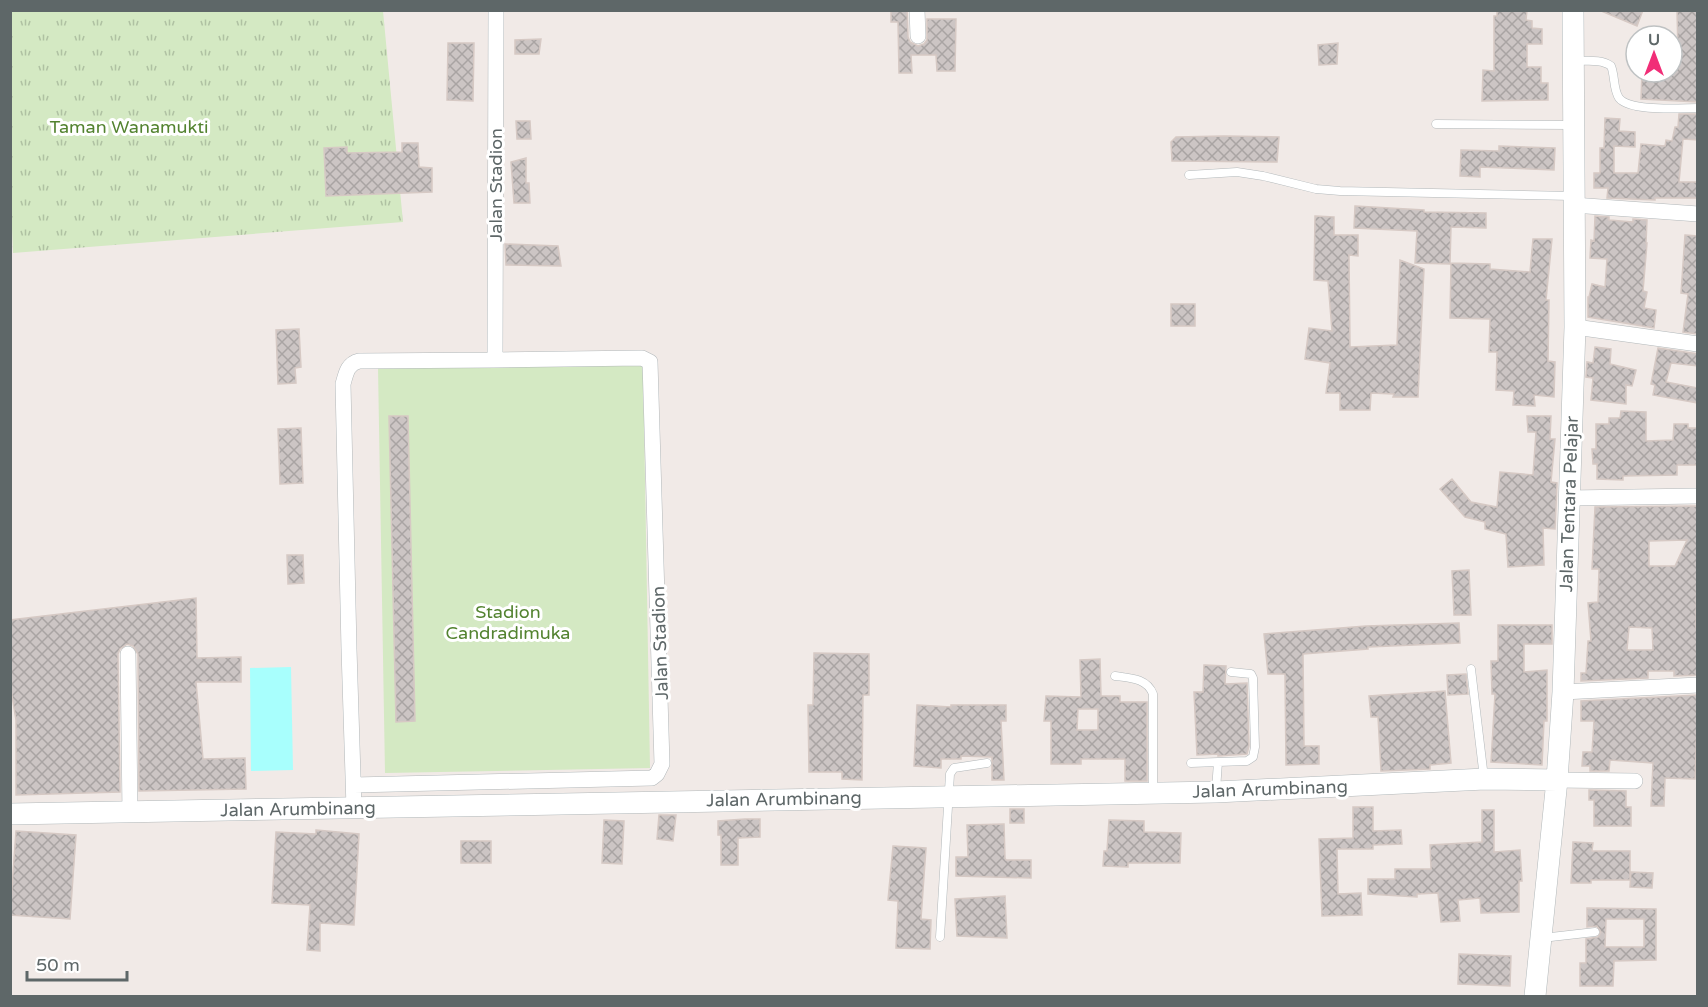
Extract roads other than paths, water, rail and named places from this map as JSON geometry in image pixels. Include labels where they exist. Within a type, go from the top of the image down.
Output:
[{"type":"main road","name":"Jalan Tentara Pelajar","points":[[1535,996],[1557,780],[1563,692],[1575,327],[1574,10]]},
{"type":"main road","name":"Jalan Arumbinang","points":[[10,814],[1216,792],[1485,779],[1557,780]]},
{"type":"street","name":"Jalan Stadion","points":[[495,360],[496,10]]},
{"type":"street","points":[[917,10],[918,36]]},
{"type":"street","points":[[1573,201],[1698,214]]},
{"type":"street","points":[[1575,327],[1698,344]]},
{"type":"street","name":"Jalan Stadion","points":[[354,784],[652,778],[657,774],[662,764],[650,362],[642,358],[359,361],[354,362],[348,368],[344,384],[344,419],[354,808]]},
{"type":"street","points":[[1569,498],[1698,496]]},
{"type":"street","points":[[128,654],[130,813]]},
{"type":"street","points":[[1563,692],[1698,685]]},
{"type":"street","points":[[1557,780],[1635,781]]},
{"type":"lane","points":[[1575,60],[1599,61],[1611,66],[1619,97],[1625,103],[1646,107],[1698,108]]},
{"type":"lane","points":[[1436,124],[1574,125]]},
{"type":"lane","points":[[1189,175],[1237,172],[1316,189],[1573,201]]},
{"type":"lane","points":[[1471,669],[1485,779]]},
{"type":"lane","points":[[1191,763],[1248,761],[1253,757],[1255,747],[1253,678],[1247,672],[1230,672]]},
{"type":"lane","points":[[1115,676],[1145,682],[1153,694],[1153,793]]},
{"type":"lane","points":[[1216,792],[1218,762]]},
{"type":"lane","points":[[940,937],[950,796],[949,778],[954,768],[987,763]]},
{"type":"lane","points":[[1540,938],[1596,932]]},
{"type":"water","points":[[291,667],[293,770],[251,771],[250,668]]},
{"type":"park label","name":"Taman Wanamukti","points":[[129,127]]},
{"type":"park label","name":"Stadion Candradimuka","points":[[508,622]]}]
